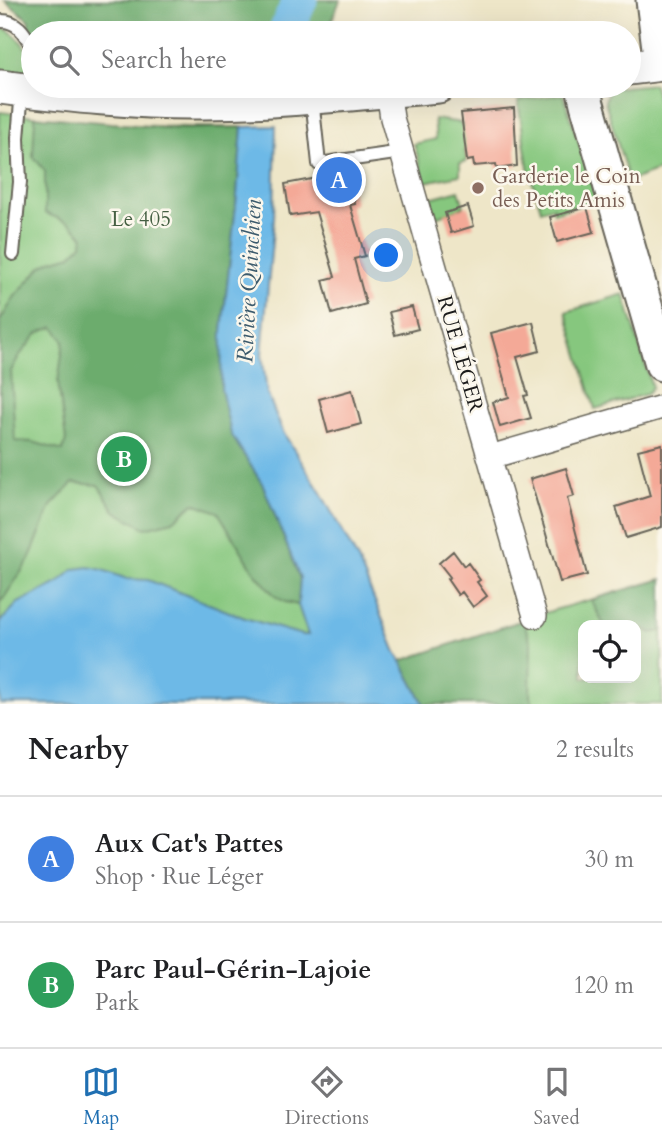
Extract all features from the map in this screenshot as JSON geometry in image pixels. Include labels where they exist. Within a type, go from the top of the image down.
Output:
[{"type":"main road","points":[[641,67],[662,64],[653,0]]},
{"type":"main road","points":[[131,98],[239,102],[308,98]]},
{"type":"main road","points":[[585,98],[662,364]]},
{"type":"street","name":"RUE LÉGER","points":[[389,98],[392,118],[535,616]]},
{"type":"street","points":[[490,457],[662,407]]},
{"type":"lane","points":[[0,21],[7,20],[17,25],[21,31]]},
{"type":"lane","points":[[13,254],[20,182],[18,138],[27,98]]},
{"type":"lane","points":[[298,99],[319,164],[315,178]]},
{"type":"lane","points":[[319,164],[402,152]]},
{"type":"green space","points":[[4,0],[340,0],[332,21],[29,20]]},
{"type":"green space","points":[[0,27],[21,41],[21,73],[0,71]]},
{"type":"green space","points":[[654,84],[662,115],[662,169],[629,181],[605,101],[606,98],[641,98],[641,85]]},
{"type":"green space","points":[[564,98],[597,199],[554,213],[553,207],[541,210],[528,167],[518,101]]},
{"type":"green space","name":"Le 405","points":[[0,112],[121,124],[242,127],[222,331],[221,389],[231,434],[263,485],[300,595],[298,605],[340,628],[0,704]]},
{"type":"green space","name":"Le 405","points":[[35,116],[178,129],[242,127],[222,331],[231,434],[263,485],[300,579],[298,605],[275,596],[255,573],[218,512],[194,503],[173,521],[145,528],[115,511],[98,485],[73,483],[51,506],[29,560],[0,604],[0,321],[15,296],[42,266],[71,255],[82,244],[83,236],[70,223],[45,213],[45,171],[33,156]],"holes":[[[54,327],[64,341],[58,382],[66,440],[63,451],[33,442],[15,441],[11,371],[19,356],[38,333]]]},
{"type":"green space","points":[[434,119],[462,123],[471,150],[465,151],[467,161],[460,163],[460,175],[425,182],[414,144],[436,139]]},
{"type":"green space","points":[[459,190],[464,207],[436,217],[430,198]]},
{"type":"green space","points":[[624,294],[652,387],[647,394],[595,409],[566,312]]},
{"type":"green space","points":[[662,579],[662,704],[424,704],[401,661],[544,613]]},
{"type":"green space","points":[[662,579],[662,631],[652,633],[641,628],[641,620],[601,620],[591,600]]},
{"type":"green space","points":[[523,620],[531,643],[530,696],[533,704],[424,704],[401,661]]},
{"type":"water","points":[[276,126],[274,218],[262,354],[267,393],[283,432],[359,562],[395,650],[424,704],[0,704],[0,622],[18,603],[58,583],[74,569],[89,567],[127,579],[148,580],[245,618],[308,635],[298,605],[300,578],[263,485],[231,434],[221,389],[222,331],[242,127]]},
{"type":"building","points":[[514,108],[517,166],[497,169],[496,164],[474,166],[473,160],[467,161],[461,113]]},
{"type":"building","points":[[349,172],[355,204],[350,205],[365,256],[354,259],[366,304],[332,314],[323,280],[335,277],[316,212],[290,216],[285,184]]},
{"type":"building","points":[[468,206],[474,226],[451,233],[445,213]]},
{"type":"building","points":[[587,207],[594,232],[557,242],[550,217]]},
{"type":"building","points":[[412,307],[418,329],[395,335],[389,312]]},
{"type":"building","points":[[533,322],[540,351],[517,357],[528,395],[524,396],[531,418],[500,427],[493,402],[509,397],[491,333]]},
{"type":"building","points":[[352,390],[361,424],[328,433],[319,399]]},
{"type":"building","points":[[662,444],[662,527],[626,538],[616,507],[650,496],[638,450]]},
{"type":"building","points":[[566,468],[574,496],[567,498],[587,575],[560,582],[530,479]]},
{"type":"building","points":[[453,551],[464,566],[468,563],[487,596],[473,607],[462,592],[458,595],[447,579],[450,577],[439,563]]},
{"type":"waterway","name":"Rivière Quinchien","points":[[290,21],[300,0]]},
{"type":"place","name":"Aux Cat's Pattes","points":[[339,180]]},
{"type":"place","name":"Garderie le Coin des Petits Amis","points":[[478,188]]},
{"type":"place","name":"Parc Paul-Gérin-Lajoie","points":[[124,459]]}]
